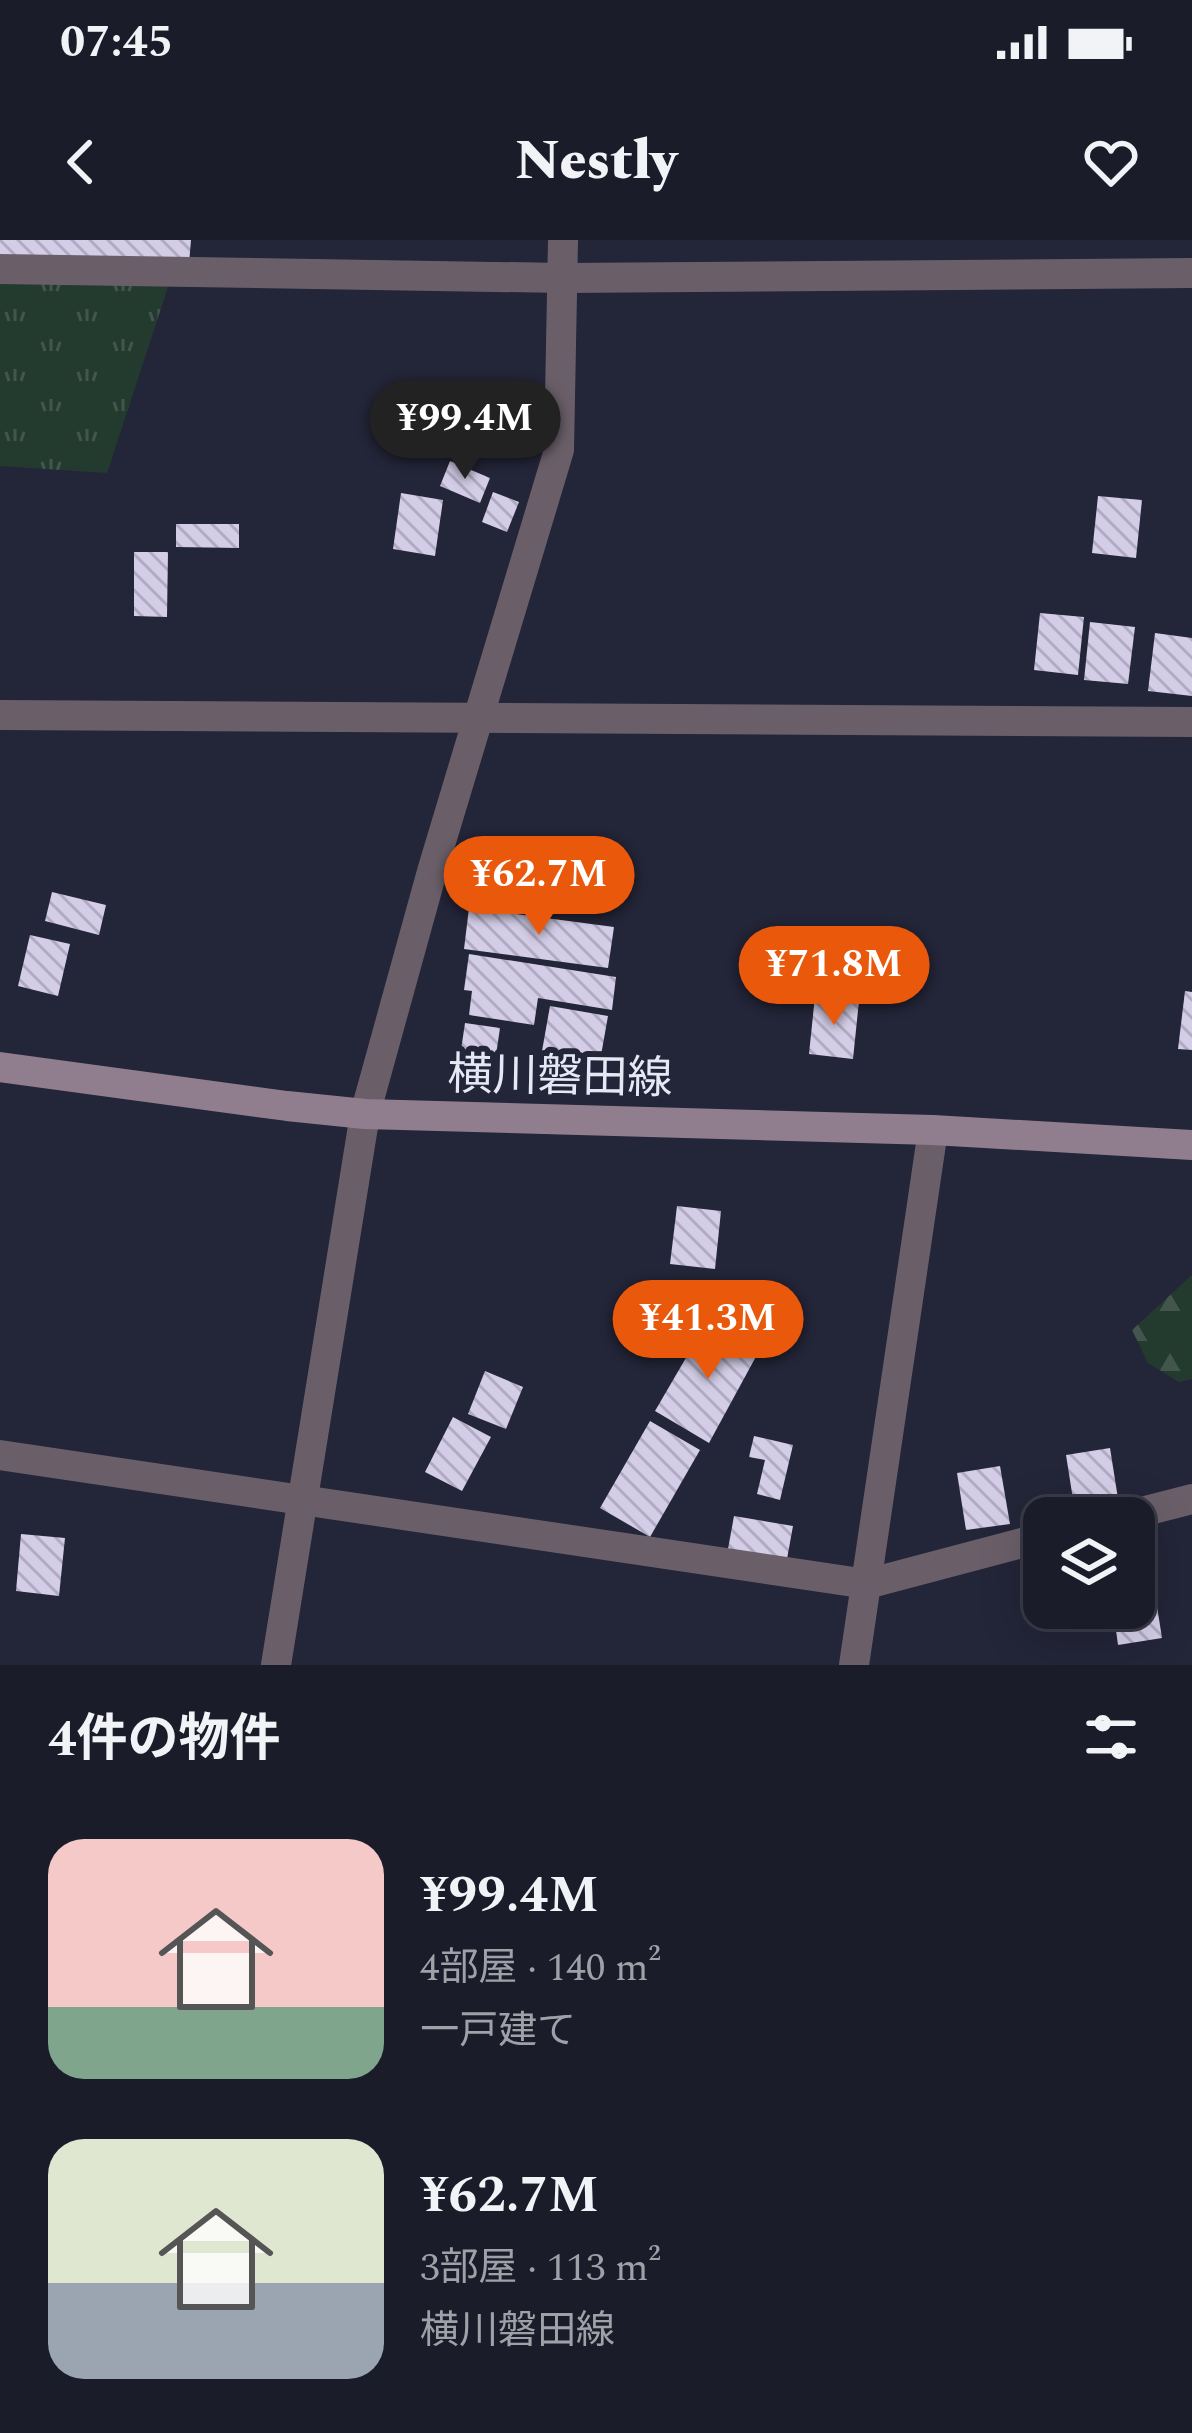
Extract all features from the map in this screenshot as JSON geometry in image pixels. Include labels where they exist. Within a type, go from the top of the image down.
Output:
[{"type":"main road","name":"横川磐田線","points":[[0,1066],[365,1114],[933,1130],[1192,1145]]},
{"type":"street","points":[[276,1665],[365,1114],[433,868],[559,450],[563,240]]},
{"type":"street","points":[[0,269],[563,278],[1192,273]]},
{"type":"street","points":[[0,715],[1192,722]]},
{"type":"street","points":[[854,1665],[933,1130]]},
{"type":"street","points":[[0,1455],[867,1584],[1023,1543]]},
{"type":"street","points":[[1155,1508],[1192,1498]]},
{"type":"green space","points":[[0,282],[169,284],[107,473],[0,466]]},
{"type":"green space","points":[[1192,1275],[1192,1379],[1179,1382],[1148,1363],[1132,1330]]},
{"type":"building","points":[[0,240],[191,240],[189,264],[0,255]]},
{"type":"building","points":[[450,461],[490,478],[480,503],[440,486]]},
{"type":"building","points":[[493,492],[519,502],[507,532],[482,522]]},
{"type":"building","points":[[401,493],[443,500],[435,556],[393,549]]},
{"type":"building","points":[[1098,496],[1142,500],[1136,558],[1092,553]]},
{"type":"building","points":[[176,524],[239,524],[239,548],[176,547]]},
{"type":"building","points":[[134,552],[168,552],[167,617],[134,616]]},
{"type":"building","points":[[1040,613],[1084,617],[1078,675],[1034,670]]},
{"type":"building","points":[[1090,622],[1135,627],[1128,684],[1084,680]]},
{"type":"building","points":[[1155,633],[1192,638],[1192,696],[1148,691]]},
{"type":"building","points":[[52,892],[106,905],[99,935],[45,921]]},
{"type":"building","points":[[469,908],[614,927],[608,968],[464,949]]},
{"type":"building","points":[[30,935],[70,944],[58,996],[18,986]]},
{"type":"building","points":[[469,954],[616,977],[612,1010],[538,998],[534,1025],[469,1015],[472,991],[464,990]]},
{"type":"building","points":[[1185,991],[1192,992],[1192,1050],[1178,1049]]},
{"type":"building","points":[[815,996],[859,1001],[853,1059],[809,1054]]},
{"type":"building","points":[[550,1006],[608,1016],[600,1061],[542,1051]]},
{"type":"building","points":[[465,1023],[500,1028],[496,1055],[461,1050]]},
{"type":"building","points":[[462,1059],[496,1063],[492,1091],[458,1086]]},
{"type":"building","points":[[512,1061],[546,1066],[542,1094],[508,1089]]},
{"type":"building","points":[[677,1206],[721,1211],[715,1269],[670,1264]]},
{"type":"building","points":[[708,1320],[759,1351],[709,1443],[655,1411]]},
{"type":"building","points":[[485,1371],[523,1387],[506,1429],[468,1414]]},
{"type":"building","points":[[453,1417],[491,1437],[462,1491],[425,1472]]},
{"type":"building","points":[[650,1421],[700,1450],[650,1537],[600,1508]]},
{"type":"building","points":[[754,1436],[793,1445],[780,1500],[757,1494],[765,1460],[749,1457]]},
{"type":"building","points":[[1110,1448],[1118,1497],[1073,1497],[1066,1455]]},
{"type":"building","points":[[1000,1466],[1010,1524],[966,1530],[957,1473]]},
{"type":"building","points":[[734,1516],[793,1526],[787,1559],[728,1549]]},
{"type":"building","points":[[21,1534],[65,1538],[59,1596],[16,1591]]},
{"type":"building","points":[[1155,1594],[1162,1638],[1118,1645],[1116,1629],[1155,1629]]}]
